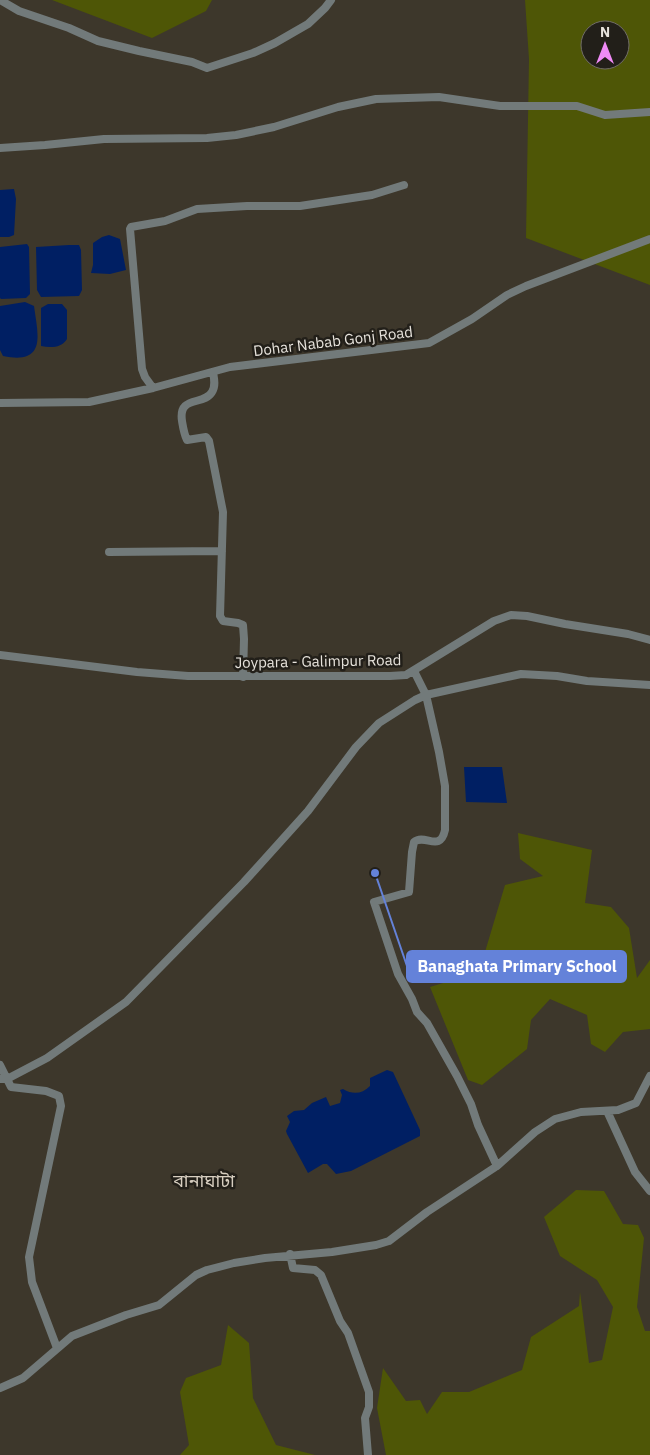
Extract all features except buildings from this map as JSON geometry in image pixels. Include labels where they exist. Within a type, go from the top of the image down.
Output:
[{"type":"street","points":[[0,0],[19,11],[98,41],[192,62],[207,68],[253,53],[275,43],[308,24],[325,8],[330,0]]},
{"type":"street","points":[[0,148],[104,139],[207,138],[236,135],[274,127],[338,107],[376,99],[439,97],[500,106],[577,106],[604,115],[650,112]]},
{"type":"street","points":[[153,388],[142,369],[131,227],[165,221],[198,209],[292,206],[372,195],[404,185]]},
{"type":"street","name":"Dohar Nabab Gonj Road","points":[[0,403],[89,402],[230,368],[428,343],[456,329],[507,295],[526,286],[650,239]]},
{"type":"street","points":[[212,372],[214,387],[212,393],[205,398],[189,402],[183,408],[181,417],[187,440],[206,437],[209,441],[223,512],[220,616],[223,621],[238,623],[243,626],[243,677]]},
{"type":"street","points":[[109,552],[222,551]]},
{"type":"street","name":"Joypara - Galimpur Road","points":[[0,655],[137,672],[188,676],[390,676],[406,675],[494,621],[512,615],[628,634],[650,640]]},
{"type":"street","points":[[414,671],[426,695],[445,786],[446,830],[444,837],[440,840],[434,842],[416,839],[414,842],[409,892],[374,902],[398,974],[417,1012],[427,1023],[457,1076],[497,1166]]},
{"type":"street","points":[[4,1079],[47,1058],[126,1002],[250,875],[308,811],[356,747],[379,723],[416,700],[426,695],[522,674],[650,685]]},
{"type":"street","points":[[0,1065],[4,1079],[11,1087],[46,1091],[58,1096],[61,1106],[29,1257],[32,1282],[57,1348]]},
{"type":"street","points":[[0,1388],[22,1378],[72,1336],[126,1314],[159,1305],[196,1275],[207,1270],[234,1263],[290,1254],[332,1252],[389,1241],[433,1208],[497,1166],[535,1132],[555,1119],[581,1112],[618,1110],[636,1103],[650,1076]]},
{"type":"street","points":[[607,1111],[635,1172],[650,1191]]},
{"type":"street","points":[[290,1254],[293,1268],[315,1270],[321,1275],[340,1320],[348,1333],[369,1392],[369,1407],[365,1418],[368,1455]]},
{"type":"green space","points":[[52,0],[212,0],[206,11],[152,38]]},
{"type":"green space","points":[[525,0],[650,0],[650,285],[526,238],[529,59]]},
{"type":"green space","points":[[518,833],[592,850],[585,903],[611,907],[629,928],[637,978],[650,960],[650,1029],[623,1032],[605,1052],[591,1044],[587,1015],[550,999],[531,1020],[527,1049],[482,1085],[468,1080],[430,987],[479,972],[505,885],[543,876],[520,859]]},
{"type":"green space","points":[[576,1190],[604,1191],[623,1224],[638,1225],[644,1238],[637,1307],[645,1331],[650,1331],[650,1455],[386,1455],[377,1408],[383,1368],[406,1401],[420,1400],[427,1414],[442,1392],[469,1392],[522,1370],[531,1337],[579,1306],[580,1292],[589,1363],[602,1360],[613,1307],[597,1280],[560,1256],[544,1217]]},
{"type":"green space","points":[[228,1325],[249,1343],[253,1398],[276,1445],[315,1455],[180,1455],[189,1445],[180,1392],[186,1378],[221,1365]]},
{"type":"shaded area","points":[[14,189],[16,199],[14,235],[0,237],[0,190]]},
{"type":"shaded area","points":[[109,235],[120,239],[126,270],[110,274],[91,273],[93,243]]},
{"type":"shaded area","points":[[27,244],[29,247],[30,294],[26,298],[1,299],[0,247]]},
{"type":"shaded area","points":[[79,245],[81,250],[82,290],[79,296],[41,297],[37,290],[36,247]]},
{"type":"shaded area","points":[[25,302],[34,306],[38,337],[36,345],[33,352],[27,356],[17,358],[3,356],[0,350],[0,306]]},
{"type":"shaded area","points":[[48,304],[62,304],[67,310],[67,339],[56,347],[41,346],[41,308]]},
{"type":"shaded area","points":[[464,767],[502,767],[507,803],[466,802]]},
{"type":"shaded area","points":[[387,1070],[393,1072],[420,1130],[420,1136],[351,1171],[336,1174],[327,1164],[323,1164],[308,1173],[287,1134],[286,1131],[290,1122],[287,1116],[294,1111],[304,1110],[312,1103],[326,1097],[330,1106],[340,1103],[342,1095],[340,1090],[343,1089],[354,1093],[364,1091],[370,1086],[370,1078]]},
{"type":"place","name":"Banaghata Primary School","points":[[375,873]]},
{"type":"district","name":"বানাঘাটা","points":[[204,1180]]}]
